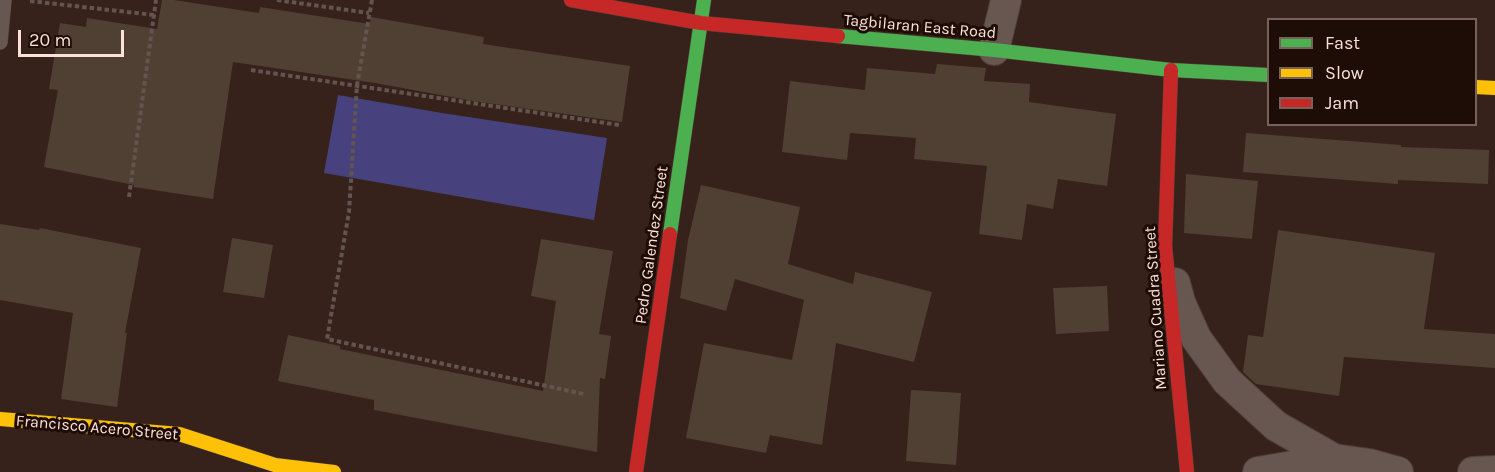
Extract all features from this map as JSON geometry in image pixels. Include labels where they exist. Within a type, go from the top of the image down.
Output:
[{"type":"street","name":"Tagbilaran East Road","points":[[571,0],[701,23],[994,50],[1172,70],[1267,75]]},
{"type":"street","name":"Pedro Galendez Street","points":[[636,472],[704,0]]},
{"type":"street","points":[[994,50],[1006,0]]},
{"type":"street","name":"Mariano Cuadra Street","points":[[1172,70],[1165,246],[1187,472]]},
{"type":"street","points":[[1477,87],[1495,88]]},
{"type":"street","points":[[1165,246],[1180,302],[1196,338],[1227,381],[1276,426],[1334,459]]},
{"type":"street","name":"Francisco Acero Street","points":[[0,419],[178,434],[275,465],[334,472]]},
{"type":"street","points":[[1258,472],[1334,459],[1369,464],[1398,472]]},
{"type":"street","points":[[1473,472],[1495,471]]},
{"type":"lane","points":[[0,42],[4,0]]},
{"type":"path","points":[[23,0],[154,15]]},
{"type":"path","points":[[129,197],[156,0]]},
{"type":"path","points":[[277,0],[369,13]]},
{"type":"path","points":[[372,0],[357,85],[349,212],[327,339],[584,394]]},
{"type":"path","points":[[251,70],[619,125]]},
{"type":"shaded area","points":[[338,95],[607,138],[594,220],[324,173]]},
{"type":"building","points":[[162,0],[259,13],[260,7],[370,24],[371,17],[484,37],[483,44],[630,66],[622,122],[473,101],[375,83],[233,62],[213,199],[134,187],[134,185],[44,167],[58,90],[49,89],[60,23],[86,27],[87,18],[157,29]]},
{"type":"building","points":[[937,64],[986,68],[984,81],[1030,84],[1029,102],[1116,114],[1107,186],[1058,179],[1053,209],[1027,204],[1022,240],[979,234],[987,166],[914,159],[916,138],[850,133],[847,160],[782,152],[790,81],[865,90],[867,68],[935,74]]},
{"type":"building","points":[[1246,133],[1401,145],[1401,147],[1489,150],[1488,184],[1398,180],[1398,184],[1243,172]]},
{"type":"building","points":[[1186,174],[1258,181],[1252,239],[1184,233]]},
{"type":"building","points":[[701,185],[800,207],[788,264],[853,284],[855,272],[932,292],[914,362],[836,343],[822,445],[770,435],[766,453],[686,438],[704,343],[792,360],[804,300],[735,279],[726,311],[680,298],[688,240]]},
{"type":"building","points":[[0,224],[39,230],[40,228],[141,248],[125,333],[127,333],[117,407],[61,399],[73,313],[0,300]]},
{"type":"building","points":[[1278,230],[1435,253],[1424,329],[1495,334],[1495,368],[1344,357],[1339,396],[1256,384],[1243,372],[1248,335],[1263,337]]},
{"type":"building","points":[[232,238],[273,245],[264,298],[223,292]]},
{"type":"building","points":[[541,239],[613,251],[599,334],[611,336],[605,379],[600,378],[597,452],[374,410],[374,400],[278,381],[288,335],[340,346],[340,349],[543,391],[556,301],[531,296]]},
{"type":"building","points":[[1107,286],[1109,331],[1056,334],[1053,288]]},
{"type":"building","points":[[911,390],[961,393],[956,465],[906,461]]},
{"type":"traffic: fast","points":[[670,234],[704,0]]},
{"type":"traffic: fast","points":[[838,36],[994,50],[1171,70],[1267,75]]},
{"type":"traffic: slow","points":[[1477,87],[1495,88]]},
{"type":"traffic: slow","points":[[0,419],[179,434],[275,465],[334,472]]},
{"type":"traffic: jam","points":[[571,0],[701,23],[838,36]]},
{"type":"traffic: jam","points":[[1171,70],[1165,246],[1187,472]]},
{"type":"traffic: jam","points":[[636,472],[670,234]]}]
